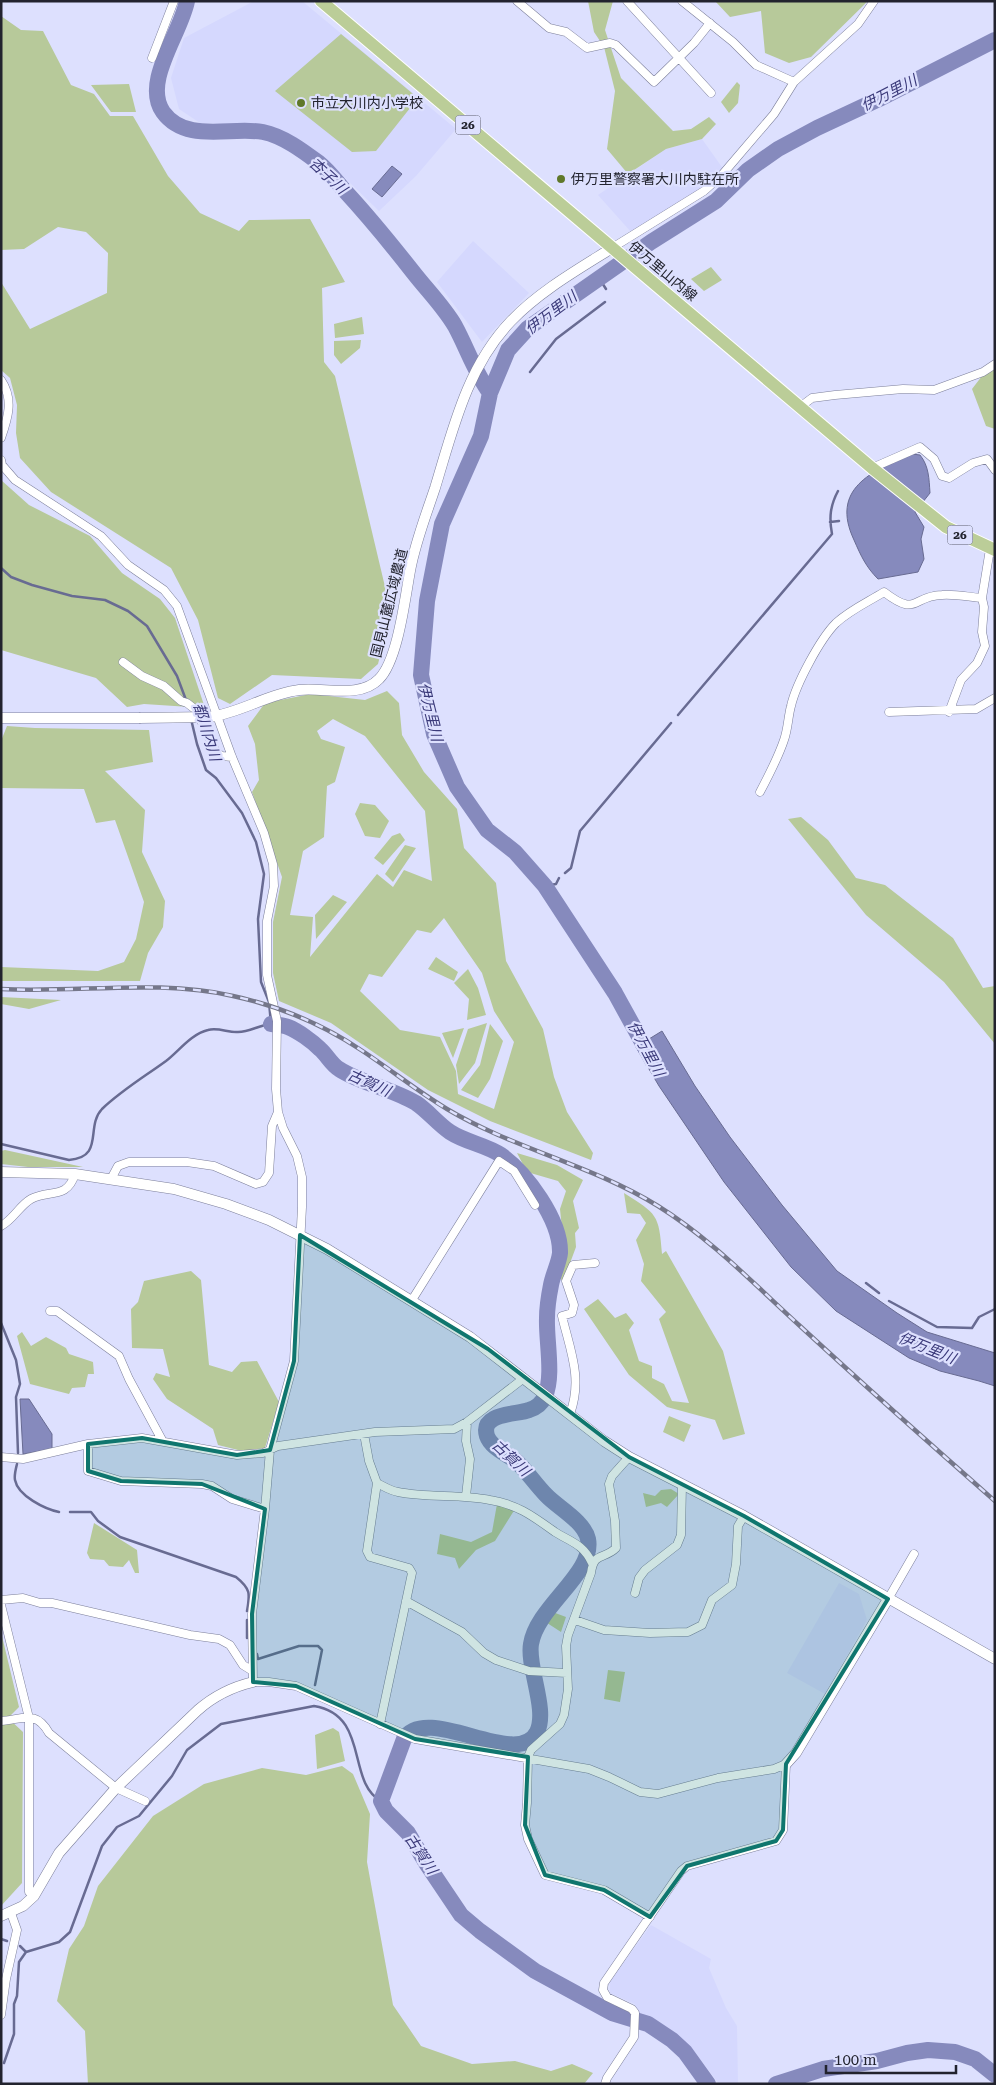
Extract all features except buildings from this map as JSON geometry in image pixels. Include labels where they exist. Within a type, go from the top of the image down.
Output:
[{"type":"main road","name":"伊万里山内線","points":[[321,1],[872,468],[946,528],[992,550]]},
{"type":"street","points":[[152,58],[174,1]]},
{"type":"street","points":[[517,1],[549,28],[566,32],[587,48],[610,43],[616,45],[654,82],[710,24]]},
{"type":"street","points":[[627,1],[711,93]]},
{"type":"street","points":[[682,1],[733,42],[756,65],[794,82]]},
{"type":"street","points":[[613,249],[704,191],[721,176],[774,114],[794,82],[858,24],[874,1]]},
{"type":"street","name":"国見山麓広域農道","points":[[1,718],[214,716],[238,711],[279,693],[321,689],[353,691],[366,688],[379,680],[386,670],[396,642],[412,563],[465,392],[488,349],[511,322],[536,298],[613,249]]},
{"type":"street","points":[[800,407],[812,398],[835,395],[903,389],[934,390],[982,372],[995,364]]},
{"type":"street","points":[[1,380],[8,393],[9,406],[8,418],[1,438]]},
{"type":"street","points":[[872,468],[920,447],[934,459],[942,476],[949,478],[973,463],[987,459],[995,470]]},
{"type":"street","points":[[1,460],[2,465],[15,480],[101,536],[128,565],[164,590],[177,606],[214,716],[264,833],[274,864],[274,886],[268,921],[267,975],[277,1024],[276,1089],[278,1112],[283,1128],[297,1156],[302,1177],[294,1361],[270,1450],[252,1614],[251,1670],[253,1682]]},
{"type":"street","points":[[950,712],[961,680],[977,663],[985,646],[982,632],[984,606],[982,598],[992,550]]},
{"type":"street","points":[[760,792],[778,757],[785,738],[796,688],[823,640],[836,624],[849,613],[884,592],[899,604],[907,606],[940,595],[982,598]]},
{"type":"street","points":[[123,662],[142,676],[164,686],[196,710],[216,752],[222,756],[232,757]]},
{"type":"street","points":[[890,712],[976,710],[995,698]]},
{"type":"street","points":[[111,1179],[118,1166],[129,1162],[187,1162],[214,1166],[256,1184],[263,1182],[269,1173],[272,1126],[278,1112]]},
{"type":"street","points":[[412,1300],[499,1161],[514,1171],[535,1205]]},
{"type":"street","points":[[1,1172],[75,1174],[174,1189],[226,1204],[269,1220],[300,1235],[412,1300],[488,1350],[604,1441],[629,1457],[744,1516],[995,1659]]},
{"type":"street","points":[[1,1226],[10,1221],[31,1199],[63,1191],[73,1182],[75,1174]]},
{"type":"street","points":[[570,1414],[575,1400],[575,1371],[572,1349],[562,1316],[572,1313],[574,1305],[566,1281],[573,1266],[595,1264]]},
{"type":"street","points":[[50,1311],[56,1311],[119,1356],[129,1379],[162,1440]]},
{"type":"street","points":[[1,1457],[23,1459],[88,1444],[142,1438],[162,1440],[237,1455],[263,1453],[278,1446],[364,1434],[454,1429],[529,1381]]},
{"type":"street","points":[[466,1496],[470,1458],[466,1441],[467,1422]]},
{"type":"street","points":[[364,1434],[369,1461],[377,1483],[367,1550],[370,1557],[410,1568],[412,1574],[380,1724]]},
{"type":"street","points":[[88,1444],[88,1471],[121,1481],[212,1486],[232,1499],[265,1509]]},
{"type":"street","points":[[588,1557],[597,1558],[616,1548],[615,1521],[609,1484],[612,1476],[629,1457]]},
{"type":"street","points":[[377,1483],[397,1492],[466,1496],[492,1500],[529,1513],[557,1533],[577,1543],[588,1557],[591,1573],[566,1646],[568,1689],[564,1715],[560,1724],[531,1750],[528,1757],[527,1803],[524,1825],[528,1839],[545,1875],[604,1890],[650,1917]]},
{"type":"street","points":[[635,1593],[639,1578],[645,1570],[677,1545],[681,1535],[682,1484]]},
{"type":"street","points":[[575,1620],[604,1630],[650,1633],[688,1632],[702,1625],[712,1600],[732,1585],[736,1564],[738,1526],[744,1516]]},
{"type":"street","points":[[1,2015],[17,1930],[6,1914],[23,1906],[34,1896],[59,1853],[116,1788],[210,1699],[240,1685],[253,1682],[296,1686],[400,1734],[415,1739],[589,1769],[609,1777],[628,1788],[650,1794],[669,1792],[718,1778],[774,1769],[786,1764],[796,1753],[914,1554]]},
{"type":"street","points":[[1,1600],[23,1598],[40,1603],[52,1603],[190,1635],[219,1639],[230,1644],[243,1665],[251,1670]]},
{"type":"street","points":[[406,1601],[462,1632],[496,1660],[529,1671],[567,1672]]},
{"type":"street","points":[[1,1605],[3,1622],[28,1718],[30,1892],[34,1896]]},
{"type":"street","points":[[1,1721],[34,1717],[43,1722],[49,1732],[116,1788],[145,1801]]},
{"type":"street","points":[[605,2084],[635,2032],[635,2013],[632,2009],[607,1998],[603,1990],[604,1983],[681,1871],[688,1866],[776,1841],[783,1830],[786,1764]]},
{"type":"highlighted area","points":[[300,1235],[488,1349],[629,1457],[744,1516],[888,1599],[786,1764],[783,1830],[776,1841],[687,1866],[650,1917],[604,1890],[545,1875],[525,1825],[528,1757],[415,1739],[296,1686],[253,1682],[252,1614],[265,1509],[202,1484],[121,1481],[88,1471],[88,1444],[142,1438],[237,1455],[270,1450],[294,1361]]},
{"type":"shaded area","name":"市立大川内小学校","points":[[254,1],[302,1],[456,129],[416,176],[379,211],[322,156],[275,127],[200,123],[179,109],[171,78],[184,38]]},
{"type":"shaded area","points":[[702,139],[724,170],[703,188],[631,232],[598,195],[666,149]]},
{"type":"shaded area","points":[[473,241],[529,293],[482,342],[437,282]]},
{"type":"shaded area","points":[[839,1583],[859,1594],[867,1620],[825,1694],[787,1673]]},
{"type":"shaded area","points":[[651,1925],[711,1959],[709,1968],[726,2008],[737,2026],[738,2084],[719,2084],[690,2046],[639,2014],[635,2004],[610,1993],[610,1982]]},
{"type":"green space","points":[[588,1],[613,1],[605,30],[621,78],[673,131],[691,129],[709,117],[716,124],[702,139],[666,149],[628,174],[607,149],[615,91],[604,47],[594,32]]},
{"type":"green space","points":[[715,1],[868,1],[811,57],[789,63],[765,53],[761,11],[730,17]]},
{"type":"green space","points":[[1,16],[21,30],[43,31],[71,85],[94,94],[110,116],[133,116],[168,176],[200,213],[239,231],[249,220],[310,219],[345,282],[322,288],[324,362],[335,376],[391,612],[378,664],[361,679],[272,675],[230,704],[218,698],[198,620],[171,568],[51,492],[20,458],[16,433],[17,405],[10,378],[1,370],[1,282],[30,329],[107,293],[108,253],[86,232],[58,227],[24,249],[1,250]]},
{"type":"green space","points":[[341,34],[418,98],[376,151],[352,152],[275,91]]},
{"type":"green space","points":[[737,82],[740,85],[738,103],[729,113],[721,102]]},
{"type":"green space","points":[[129,84],[136,112],[111,112],[91,85]]},
{"type":"green space","points":[[711,267],[722,280],[704,291],[691,279]]},
{"type":"green space","points":[[362,317],[364,334],[335,338],[334,324]]},
{"type":"green space","points":[[361,340],[360,348],[341,364],[334,355],[334,341]]},
{"type":"green space","points":[[995,367],[995,429],[986,426],[972,389],[982,376]]},
{"type":"green space","points":[[1,480],[29,505],[90,536],[122,573],[160,599],[175,618],[205,708],[144,704],[127,707],[96,678],[1,650]]},
{"type":"green space","points":[[387,691],[399,703],[402,735],[424,772],[457,809],[464,848],[496,883],[506,961],[543,1029],[554,1077],[567,1112],[593,1153],[591,1160],[490,1121],[428,1090],[331,1023],[279,1001],[273,973],[273,922],[282,877],[252,792],[259,780],[255,744],[248,726],[265,703],[311,694],[365,700]],"holes":[[[333,719],[365,736],[425,811],[432,881],[404,870],[393,887],[377,874],[310,957],[313,917],[290,915],[303,851],[324,837],[327,786],[335,782],[345,747],[321,739],[317,731]],[[444,918],[482,973],[494,1011],[514,1042],[494,1109],[458,1094],[456,1071],[440,1037],[400,1030],[360,991],[369,974],[382,977],[417,930],[431,933]]]},
{"type":"green space","points":[[7,726],[149,730],[153,762],[105,771],[145,810],[142,852],[165,901],[163,927],[148,953],[140,981],[1,981],[1,967],[98,971],[124,962],[136,939],[144,902],[115,820],[96,823],[84,789],[1,788],[1,741]]},
{"type":"green space","points":[[360,803],[375,805],[389,821],[380,838],[365,836],[355,814]]},
{"type":"green space","points":[[801,817],[828,840],[856,878],[885,885],[953,938],[983,988],[995,986],[995,1044],[944,982],[866,915],[788,819]]},
{"type":"green space","points":[[400,833],[405,840],[383,865],[374,858],[392,836]]},
{"type":"green space","points":[[405,845],[416,848],[393,882],[385,874]]},
{"type":"green space","points":[[333,895],[347,902],[316,939],[315,915]]},
{"type":"green space","points":[[436,957],[458,972],[454,981],[428,969]]},
{"type":"green space","points":[[468,969],[478,988],[486,1015],[467,1020],[469,999],[454,983]]},
{"type":"green space","points":[[1,997],[61,1000],[29,1009],[1,1004]]},
{"type":"green space","points":[[487,1023],[475,1063],[459,1084],[456,1065],[468,1029]]},
{"type":"green space","points":[[490,1024],[503,1041],[490,1079],[478,1098],[461,1090],[480,1065]]},
{"type":"green space","points":[[464,1028],[453,1058],[442,1033]]},
{"type":"green space","points":[[5,1150],[83,1167],[28,1167],[1,1164],[1,1151]]},
{"type":"green space","points":[[517,1153],[557,1165],[583,1180],[573,1201],[579,1228],[575,1233],[576,1247],[563,1282],[557,1274],[564,1249],[560,1209],[566,1191],[558,1181],[527,1172]]},
{"type":"green space","points":[[624,1193],[650,1211],[654,1216],[659,1231],[662,1254],[666,1251],[723,1351],[745,1434],[723,1440],[715,1420],[667,1407],[629,1375],[584,1309],[598,1299],[615,1318],[626,1313],[634,1323],[629,1330],[639,1361],[652,1366],[652,1378],[664,1384],[672,1401],[689,1403],[659,1319],[666,1312],[641,1281],[644,1264],[636,1240],[646,1223],[640,1214],[627,1213]]},
{"type":"green space","points":[[191,1271],[201,1280],[209,1365],[232,1372],[241,1362],[257,1361],[279,1402],[265,1448],[242,1451],[218,1445],[213,1429],[167,1399],[153,1379],[156,1373],[170,1377],[163,1349],[132,1348],[131,1309],[138,1302],[144,1281]]},
{"type":"green space","points":[[22,1332],[31,1346],[46,1337],[66,1348],[69,1354],[93,1362],[94,1374],[88,1374],[85,1387],[72,1388],[69,1394],[30,1384],[17,1336]]},
{"type":"green space","points":[[669,1416],[691,1425],[684,1442],[663,1432]]},
{"type":"green space","points":[[671,1489],[679,1494],[667,1507],[661,1503],[646,1507],[643,1493],[655,1496],[661,1490]]},
{"type":"green space","points":[[497,1504],[515,1509],[495,1541],[476,1550],[459,1569],[455,1558],[437,1554],[440,1534],[471,1542],[492,1532]]},
{"type":"green space","points":[[94,1523],[137,1550],[139,1573],[135,1573],[129,1560],[123,1567],[109,1566],[104,1560],[90,1559],[87,1553]]},
{"type":"green space","points":[[550,1611],[566,1617],[561,1632],[544,1621]]},
{"type":"green space","points":[[1,1632],[19,1707],[8,1718],[23,1732],[22,1883],[1,1906]]},
{"type":"green space","points":[[608,1670],[625,1672],[620,1702],[604,1699]]},
{"type":"green space","points":[[333,1728],[339,1732],[345,1761],[317,1769],[315,1735]]},
{"type":"green space","points":[[342,1766],[353,1774],[370,1814],[367,1862],[393,2005],[421,2046],[472,2064],[515,2061],[551,2071],[572,2064],[593,2073],[584,2084],[88,2084],[85,2031],[57,2001],[69,1949],[84,1926],[98,1886],[153,1816],[204,1784],[262,1768],[306,1775]]},
{"type":"water","points":[[392,166],[402,174],[382,197],[372,189]]},
{"type":"water","points":[[912,454],[920,455],[927,468],[929,478],[930,493],[915,512],[924,527],[921,539],[924,559],[918,572],[878,579],[864,561],[854,540],[848,522],[847,507],[851,495],[869,475]]},
{"type":"water","points":[[662,1031],[695,1086],[730,1137],[782,1205],[837,1271],[927,1332],[995,1353],[995,1386],[940,1371],[909,1358],[836,1311],[791,1267],[724,1182],[659,1086],[636,1047]]},
{"type":"water","points":[[20,1399],[29,1399],[52,1434],[52,1449],[23,1454]]},
{"type":"waterway","name":"杏子川","points":[[187,1],[160,72],[157,86],[158,100],[163,112],[173,122],[184,128],[196,131],[250,131],[270,134],[293,144],[323,166],[446,312],[455,326],[475,369],[490,393]]},
{"type":"waterway","name":"伊万里川","points":[[653,1062],[615,993],[545,886],[515,852],[487,830],[457,787],[434,734],[421,675],[427,601],[442,524],[481,436],[490,393],[508,350],[528,328],[651,242],[716,201],[748,170],[778,149],[995,40]]},
{"type":"waterway","points":[[599,278],[606,289]]},
{"type":"waterway","points":[[530,372],[556,339],[605,302]]},
{"type":"waterway","points":[[678,715],[832,534],[831,512],[838,491]]},
{"type":"waterway","points":[[830,522],[839,521]]},
{"type":"waterway","name":"都川内川","points":[[1,568],[11,577],[32,585],[72,596],[105,600],[128,611],[147,626],[177,676],[186,700]]},
{"type":"waterway","name":"古賀川","points":[[1,1144],[69,1160],[80,1158],[91,1147],[97,1116],[102,1109],[166,1061],[196,1035],[212,1029],[242,1032],[271,1024],[269,1002],[261,982],[258,919],[264,874],[256,842],[242,813],[216,778],[206,770],[191,719]]},
{"type":"waterway","points":[[565,873],[571,868],[580,831],[671,723]]},
{"type":"waterway","points":[[545,886],[556,884],[559,878]]},
{"type":"waterway","name":"古賀川","points":[[271,1024],[286,1026],[305,1036],[334,1065],[347,1074],[407,1098],[420,1106],[450,1132],[501,1155],[521,1173],[540,1198],[555,1226],[559,1240],[560,1253],[552,1281],[547,1310],[549,1378],[545,1396],[534,1408],[501,1416],[494,1419],[486,1428],[487,1436],[492,1444],[516,1461],[551,1500],[576,1520],[588,1539],[588,1552],[583,1564],[575,1577],[543,1616],[535,1630],[531,1644],[540,1723],[537,1732],[527,1742],[511,1744],[493,1742],[432,1728],[416,1730],[404,1739],[381,1801],[386,1811],[408,1833],[461,1915],[535,1971],[612,2013],[648,2024],[672,2040],[685,2052],[708,2084]]},
{"type":"waterway","points":[[866,1283],[879,1293]]},
{"type":"waterway","points":[[889,1301],[937,1327],[972,1328],[979,1317],[995,1309]]},
{"type":"waterway","points":[[1,1323],[16,1360],[20,1384],[16,1397],[18,1453]]},
{"type":"waterway","points":[[17,1464],[15,1480],[21,1491],[40,1505],[59,1512]]},
{"type":"waterway","points":[[70,1512],[91,1512],[98,1521],[120,1537],[236,1577],[248,1592],[247,1611]]},
{"type":"waterway","points":[[247,1620],[247,1638]]},
{"type":"waterway","points":[[257,1654],[258,1659],[299,1646],[318,1646],[322,1650],[315,1685]]},
{"type":"waterway","points":[[4,2063],[14,2034],[14,2004],[17,1996],[19,1962],[26,1952],[59,1942],[70,1932],[102,1846],[117,1827],[139,1816],[172,1776],[187,1750],[221,1724],[314,1706],[332,1712],[343,1722],[351,1735],[364,1779],[370,1792],[381,1801]]},
{"type":"waterway","points":[[1,1939],[7,1941]]},
{"type":"waterway","points":[[20,1946],[26,1952]]},
{"type":"waterway","name":"古賀川","points":[[776,2084],[823,2069],[877,2061],[928,2050],[955,2052],[975,2059],[995,2075]]},
{"type":"railway","points":[[1,989],[147,987],[205,991],[267,1005],[300,1017],[331,1032],[361,1050],[447,1109],[499,1135],[607,1179],[658,1206],[677,1219],[714,1247],[995,1501]]},
{"type":"place","name":"市立大川内小学校","points":[[301,103]]},
{"type":"place","name":"伊万里警察署大川内駐在所","points":[[561,179]]}]
